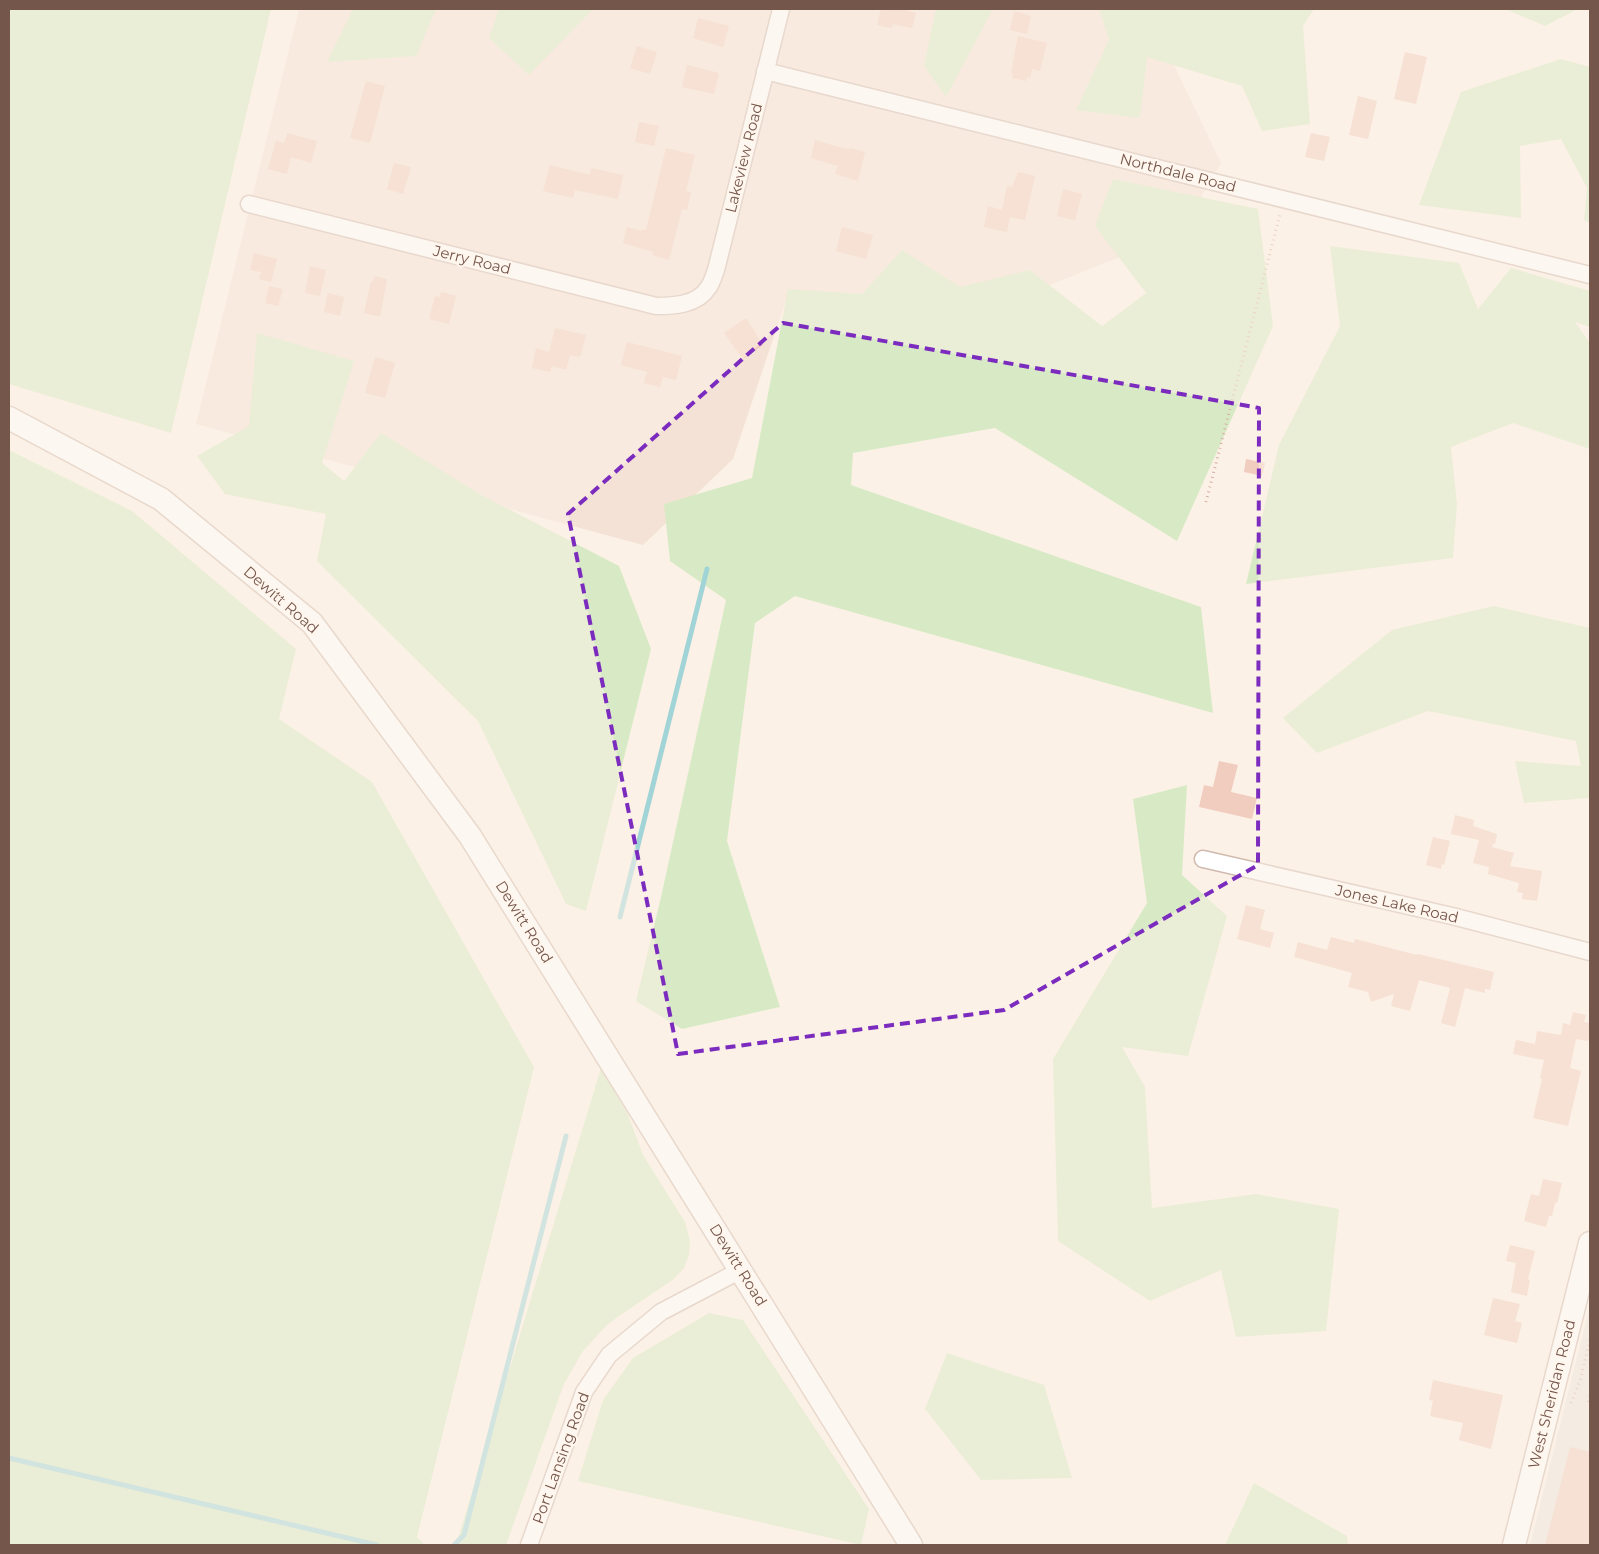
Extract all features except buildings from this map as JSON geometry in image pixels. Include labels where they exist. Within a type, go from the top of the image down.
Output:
[{"type":"street","name":"Lakeview Road","points":[[694,300],[708,289],[716,270],[781,9]]},
{"type":"street","name":"Northdale Road","points":[[765,71],[1590,274]]},
{"type":"street","name":"Jerry Road","points":[[249,204],[656,306],[676,306],[694,300]]},
{"type":"street","name":"Dewitt Road","points":[[9,418],[161,499],[312,623],[470,836],[911,1545]]},
{"type":"street","name":"Jones Lake Road","points":[[1203,859],[1452,916],[1590,952]]},
{"type":"street","name":"West Sheridan Road","points":[[1514,1545],[1590,1243]]},
{"type":"street","name":"Port Lansing Road","points":[[529,1545],[584,1392],[609,1355],[660,1312],[741,1270]]},
{"type":"path","points":[[1206,502],[1284,199]]},
{"type":"path","points":[[1588,1402],[1590,1394]]},
{"type":"highlighted area","points":[[783,323],[1259,408],[1258,865],[1004,1010],[678,1054],[568,514]]},
{"type":"shaded area","points":[[299,9],[1147,9],[1221,163],[1180,233],[937,330],[785,303],[733,459],[643,545],[196,424]]},
{"type":"shaded area","points":[[1590,1306],[1590,1545],[1530,1545]]},
{"type":"green space","points":[[9,9],[271,9],[171,433],[9,384]]},
{"type":"green space","points":[[353,9],[436,9],[416,56],[327,62]]},
{"type":"green space","points":[[499,9],[593,9],[529,75],[489,38]]},
{"type":"green space","points":[[936,9],[993,9],[946,97],[924,66]]},
{"type":"green space","points":[[1099,9],[1314,9],[1303,26],[1310,124],[1262,131],[1242,86],[1147,57],[1140,118],[1076,110],[1109,40]]},
{"type":"green space","points":[[1505,9],[1578,9],[1545,26]]},
{"type":"green space","points":[[1561,59],[1590,67],[1590,223],[1584,220],[1587,188],[1561,139],[1520,146],[1521,218],[1419,205],[1461,92]]},
{"type":"green space","points":[[1113,179],[1258,209],[1273,326],[1177,541],[995,428],[853,453],[851,485],[1201,607],[1213,713],[795,596],[755,623],[727,841],[780,1007],[682,1029],[636,1001],[661,897],[726,600],[670,561],[664,504],[752,478],[788,289],[862,294],[902,250],[960,287],[1030,270],[1102,326],[1146,293],[1095,226]]},
{"type":"green space","points":[[1330,246],[1459,263],[1478,309],[1511,268],[1590,291],[1590,327],[1575,322],[1590,343],[1590,449],[1513,423],[1451,447],[1457,504],[1453,558],[1246,584],[1279,445],[1340,326]]},
{"type":"green space","points":[[257,333],[354,361],[322,463],[344,481],[381,433],[483,496],[619,566],[651,649],[586,911],[566,904],[478,721],[317,561],[326,514],[225,494],[197,456],[249,426]]},
{"type":"green space","points":[[9,450],[132,511],[296,649],[279,719],[372,782],[534,1067],[417,1537],[425,1545],[9,1545]]},
{"type":"green space","points":[[1494,606],[1590,628],[1590,798],[1524,803],[1515,761],[1581,766],[1576,741],[1428,711],[1317,753],[1283,718],[1392,630]]},
{"type":"green space","points":[[1187,785],[1182,875],[1227,916],[1188,1056],[1122,1047],[1145,1087],[1152,1208],[1256,1194],[1339,1209],[1326,1331],[1236,1337],[1221,1270],[1150,1301],[1058,1241],[1053,1059],[1147,903],[1133,799]]},
{"type":"green space","points":[[601,1068],[628,1115],[643,1155],[685,1222],[690,1241],[689,1255],[684,1268],[674,1279],[616,1318],[583,1351],[564,1384],[506,1545],[456,1545]]},
{"type":"green space","points":[[709,1313],[743,1320],[869,1509],[861,1545],[578,1481],[603,1400],[633,1358]]},
{"type":"green space","points":[[947,1353],[1044,1385],[1072,1478],[981,1480],[925,1409]]},
{"type":"green space","points":[[1254,1483],[1347,1536],[1348,1545],[1225,1545]]},
{"type":"waterway","points":[[620,917],[707,569]]},
{"type":"waterway","points":[[454,1545],[464,1535],[566,1136]]},
{"type":"waterway","points":[[9,1458],[377,1545]]}]
